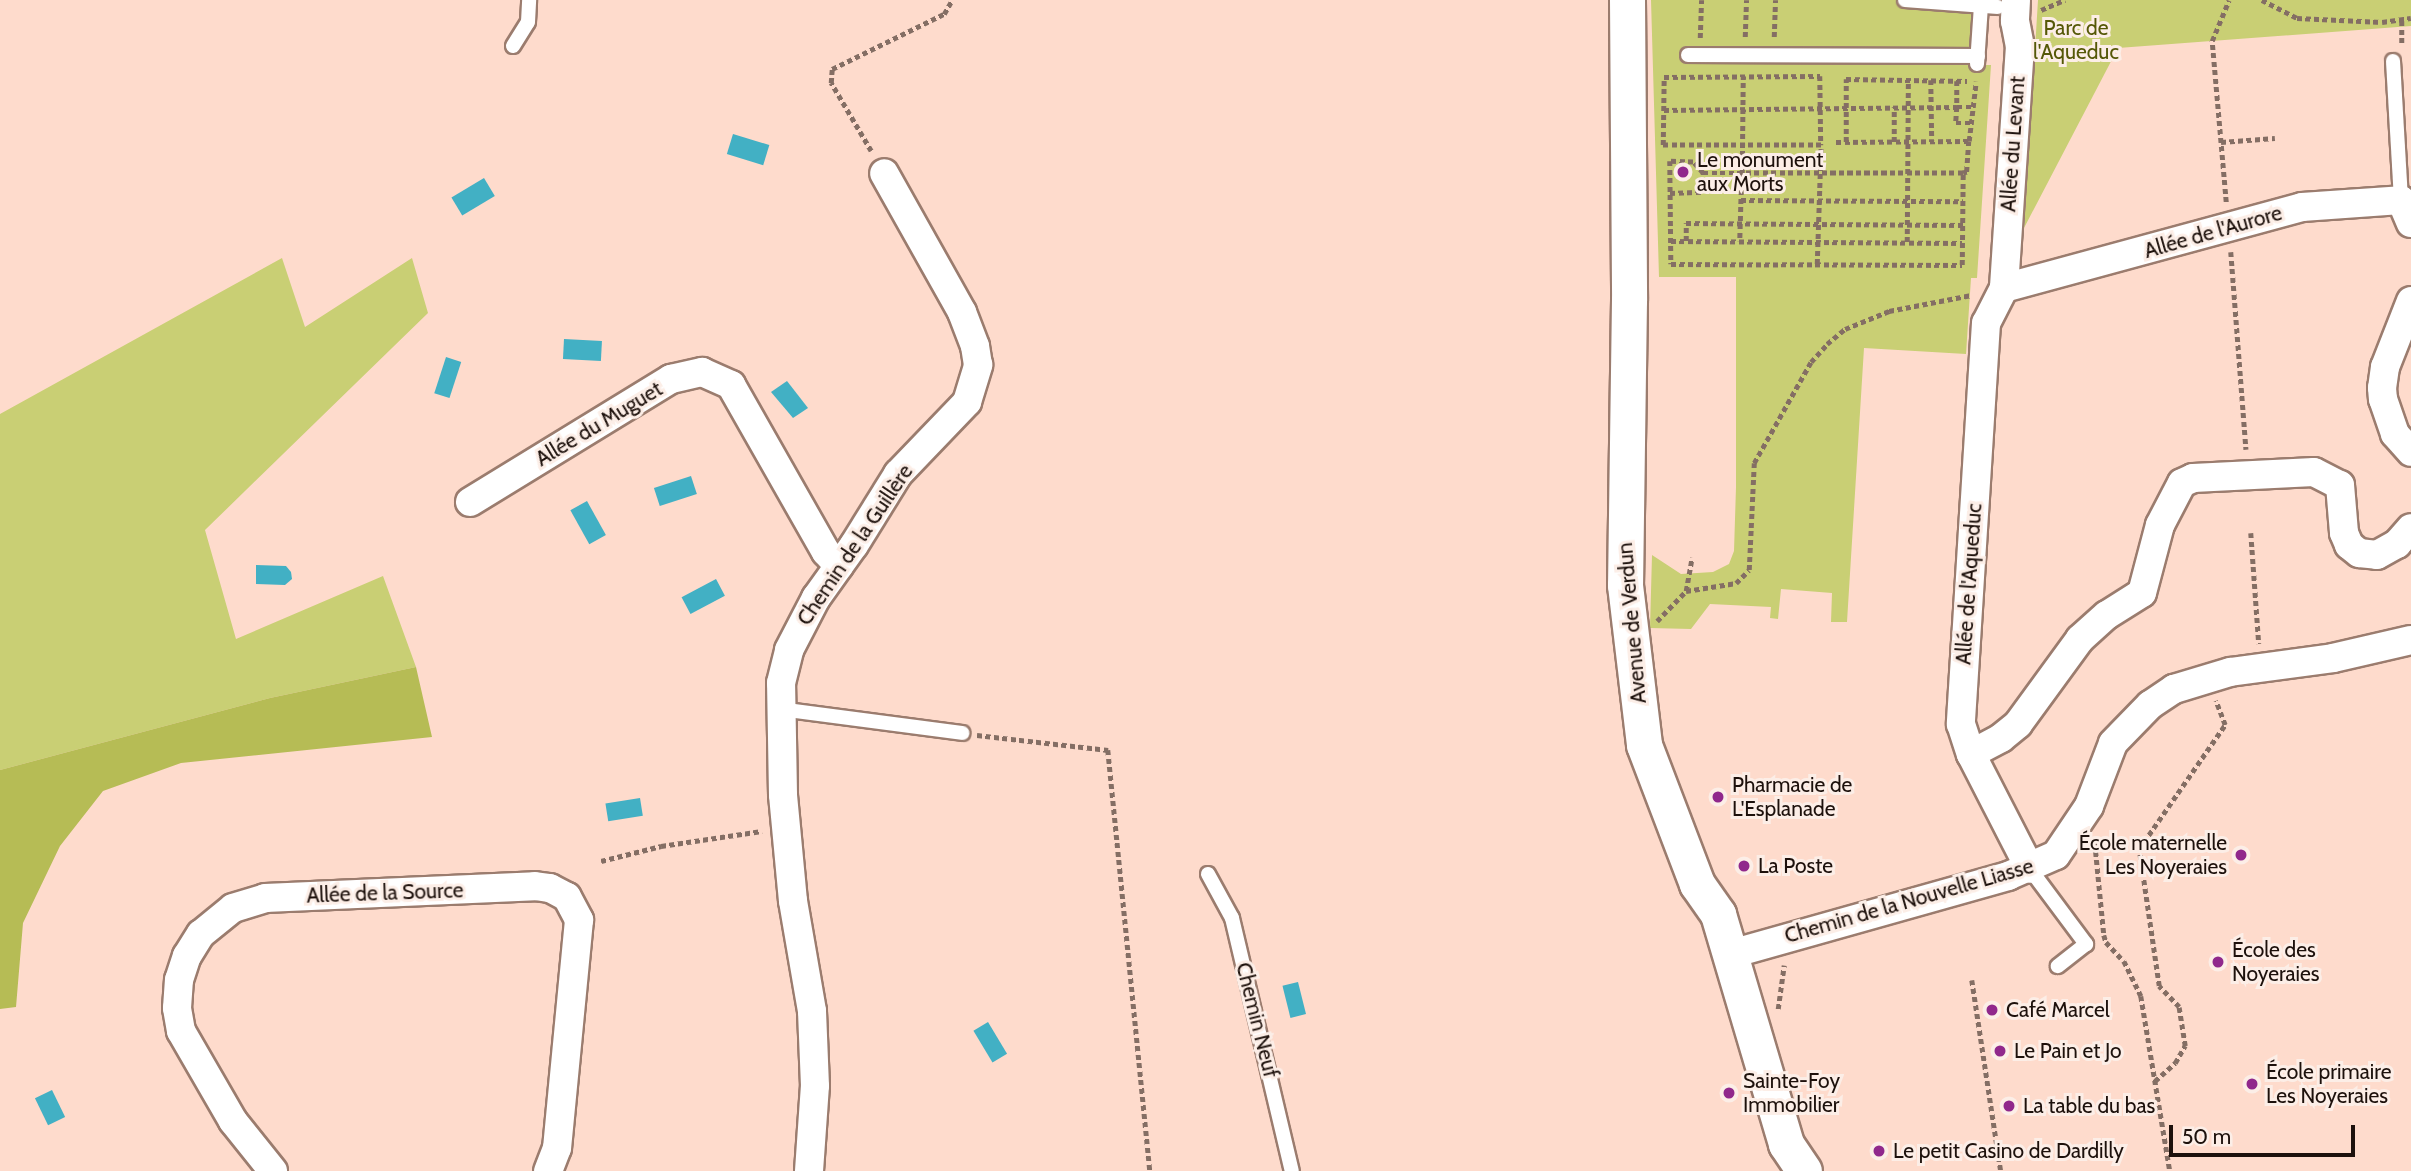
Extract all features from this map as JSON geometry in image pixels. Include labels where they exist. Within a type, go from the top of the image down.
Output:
[{"type":"street","name":"Avenue de Verdun","points":[[1626,0],[1629,300],[1624,534],[1631,648],[1644,745],[1697,884],[1718,914],[1786,1144],[1804,1171]]},
{"type":"street","name":"Allée du Levant","points":[[2004,288],[2020,46],[2017,6]]},
{"type":"street","name":"Chemin de la Guillère","points":[[809,1171],[815,1086],[812,1011],[793,901],[786,822],[781,683],[789,650],[801,622],[898,474],[967,402],[978,365],[975,346],[962,312],[884,173]]},
{"type":"street","name":"Allée de l'Aurore","points":[[2004,288],[2302,207],[2406,211]]},
{"type":"street","name":"Allée de l'Aqueduc","points":[[2004,288],[1986,323],[1961,716],[1971,754],[1987,781],[2012,839],[2030,869]]},
{"type":"street","points":[[2411,301],[2385,367],[2382,388],[2395,434],[2411,452]]},
{"type":"street","name":"Allée du Muguet","points":[[470,502],[671,379],[702,372],[731,386],[826,552],[839,566]]},
{"type":"street","points":[[1971,754],[2001,738],[2018,724],[2080,639],[2107,615],[2142,593],[2160,525],[2182,483],[2193,478],[2314,472],[2340,485],[2344,533],[2349,545],[2359,553],[2377,555],[2397,544],[2411,528]]},
{"type":"street","name":"Chemin de la Nouvelle Liasse","points":[[1731,954],[2030,869],[2056,855],[2089,806],[2113,743],[2150,705],[2174,689],[2230,672],[2333,659],[2411,640]]},
{"type":"street","name":"Allée de la Source","points":[[273,1171],[233,1121],[181,1031],[177,1008],[179,980],[187,956],[201,934],[233,908],[265,898],[535,886],[550,888],[567,897],[579,920],[557,1148],[548,1171]]},
{"type":"lane","points":[[513,46],[528,22],[529,0]]},
{"type":"lane","points":[[1905,0],[2017,6]]},
{"type":"lane","points":[[1694,55],[1977,60],[1981,6]]},
{"type":"lane","points":[[2393,61],[2406,211]]},
{"type":"lane","points":[[780,709],[962,733]]},
{"type":"lane","points":[[2030,869],[2086,944],[2057,966]]},
{"type":"lane","name":"Chemin Neuf","points":[[1208,874],[1231,918],[1267,1056],[1292,1171]]},
{"type":"path","points":[[884,173],[831,83],[832,69],[944,14],[952,0]]},
{"type":"path","points":[[1694,55],[1701,0]]},
{"type":"path","points":[[1745,55],[1746,0]]},
{"type":"path","points":[[1773,56],[1775,0]]},
{"type":"path","points":[[2017,6],[2065,0]]},
{"type":"path","points":[[2262,0],[2297,18],[2382,22],[2411,18]]},
{"type":"path","points":[[1741,241],[1743,76]]},
{"type":"path","points":[[1817,264],[1821,145],[1820,76],[1664,77],[1663,145],[1821,145]]},
{"type":"path","points":[[1670,193],[1703,192],[1703,173],[1693,162],[1670,161],[1670,193],[1671,264],[1962,265],[1964,173],[1967,172],[1976,81],[1846,79],[1846,142]]},
{"type":"path","points":[[1907,242],[1908,79]]},
{"type":"path","points":[[1931,80],[1932,141]]},
{"type":"path","points":[[1957,81],[1956,123],[1971,123]]},
{"type":"path","points":[[1894,107],[1894,142]]},
{"type":"path","points":[[1664,110],[1973,107]]},
{"type":"path","points":[[2221,142],[2275,138]]},
{"type":"path","points":[[1836,142],[1969,141]]},
{"type":"path","points":[[1703,173],[1964,173]]},
{"type":"path","points":[[1741,200],[1963,201]]},
{"type":"path","points":[[1686,241],[1686,223],[1963,225]]},
{"type":"path","points":[[1671,241],[1962,243]]},
{"type":"path","points":[[1686,591],[1735,583],[1749,570],[1754,463],[1811,362],[1827,344],[1845,330],[1889,311],[1943,298],[1977,295]]},
{"type":"path","points":[[2251,533],[2258,629]]},
{"type":"path","points":[[1650,628],[1686,591],[1692,558]]},
{"type":"path","points":[[2155,1081],[2175,1063],[2185,1046],[2179,1007],[2159,986],[2139,849],[2225,725],[2216,700]]},
{"type":"path","points":[[962,733],[1108,750],[1150,1171]]},
{"type":"path","points":[[601,861],[661,846],[758,833],[786,822]]},
{"type":"path","points":[[2096,839],[2095,862],[2105,936],[2136,983],[2169,1171]]},
{"type":"path","points":[[1777,1021],[1786,958]]},
{"type":"path","points":[[1972,980],[2001,1171]]},
{"type":"green space","points":[[1651,0],[1990,0],[1985,65],[1991,65],[1977,278],[1971,278],[1966,354],[1864,348],[1847,622],[1831,622],[1832,593],[1781,589],[1778,619],[1770,618],[1771,607],[1710,604],[1691,629],[1650,628],[1652,555],[1681,574],[1713,572],[1729,564],[1734,551],[1736,487],[1736,277],[1659,277]]},
{"type":"green space","name":"Parc de l'Aqueduc","points":[[2038,0],[2411,0],[2411,26],[2118,48],[2024,228]]},
{"type":"green space","points":[[282,258],[305,327],[412,258],[428,313],[205,530],[236,639],[383,576],[416,667],[270,698],[0,770],[0,414]]},
{"type":"green space","points":[[416,667],[432,737],[181,763],[103,791],[60,846],[23,923],[16,1007],[0,1009],[0,770],[270,698]]},
{"type":"water","points":[[733,134],[769,145],[763,165],[727,154]]},
{"type":"water","points":[[484,178],[495,196],[462,216],[451,198]]},
{"type":"water","points":[[564,339],[602,341],[601,361],[563,359]]},
{"type":"water","points":[[446,357],[461,362],[449,398],[434,393]]},
{"type":"water","points":[[787,381],[808,408],[793,418],[771,392]]},
{"type":"water","points":[[691,476],[697,494],[660,506],[654,488]]},
{"type":"water","points":[[587,501],[606,535],[589,544],[570,510]]},
{"type":"water","points":[[256,565],[286,566],[292,579],[285,585],[256,584]]},
{"type":"water","points":[[716,579],[725,596],[690,614],[682,597]]},
{"type":"water","points":[[640,798],[643,816],[608,821],[605,803]]},
{"type":"water","points":[[1298,982],[1306,1014],[1290,1018],[1282,986]]},
{"type":"water","points":[[988,1022],[1007,1054],[992,1062],[973,1031]]},
{"type":"water","points":[[52,1090],[65,1117],[48,1125],[35,1098]]},
{"type":"place","name":"Le monument aux Morts","points":[[1683,172]]},
{"type":"place","name":"Pharmacie de L'Esplanade","points":[[1718,797]]},
{"type":"place","name":"École maternelle Les Noyeraies","points":[[2241,855]]},
{"type":"place","name":"La Poste","points":[[1744,866]]},
{"type":"place","name":"École des Noyeraies","points":[[2218,962]]},
{"type":"place","name":"Café Marcel","points":[[1992,1010]]},
{"type":"place","name":"Le Pain et Jo","points":[[2000,1051]]},
{"type":"place","name":"École primaire Les Noyeraies","points":[[2252,1084]]},
{"type":"place","name":"Sainte-Foy Immobilier","points":[[1729,1093]]},
{"type":"place","name":"La table du bas","points":[[2009,1106]]},
{"type":"place","name":"Le petit Casino de Dardilly","points":[[1879,1151]]}]
